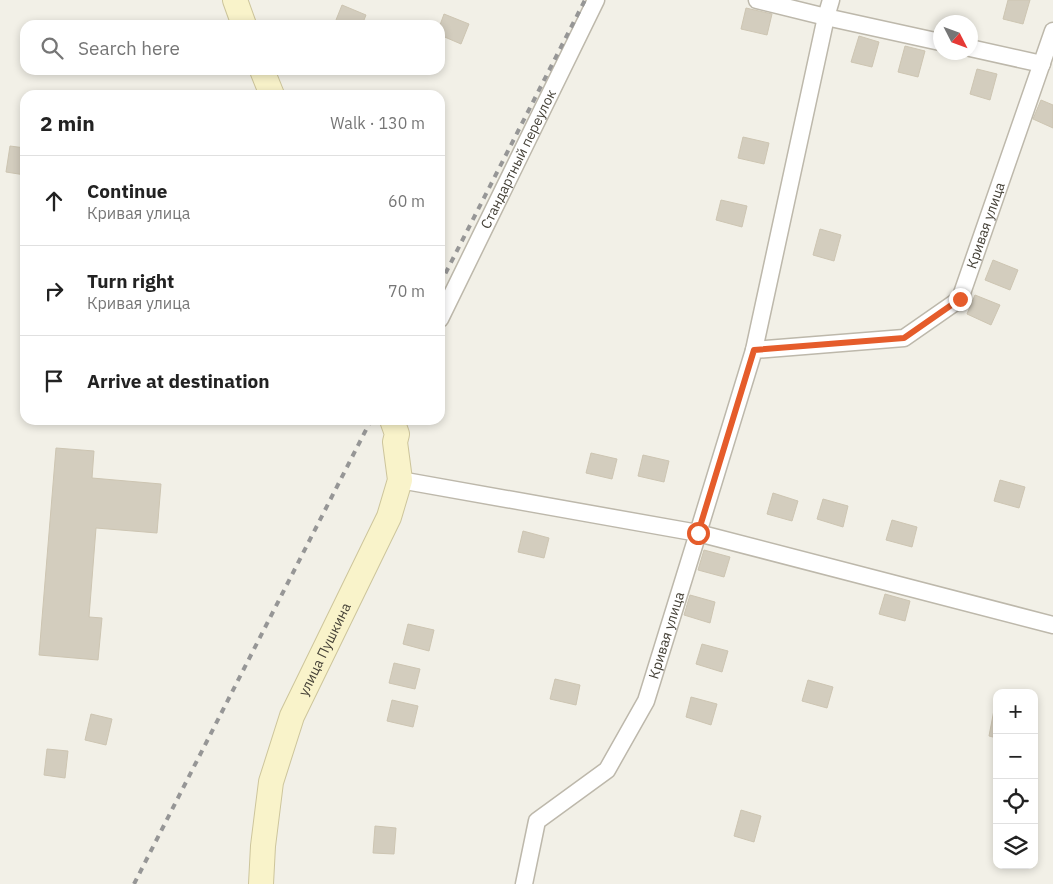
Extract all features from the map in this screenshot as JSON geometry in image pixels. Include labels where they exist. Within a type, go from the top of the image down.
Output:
[{"type":"main road","points":[[235,0],[242,20]]},
{"type":"main road","points":[[264,75],[270,90]]},
{"type":"main road","name":"улица Пушкина","points":[[261,884],[263,846],[271,782],[292,716],[389,517],[400,480],[395,442],[397,425]]},
{"type":"street","name":"Стандартный переулок","points":[[445,309],[596,0]]},
{"type":"street","points":[[757,0],[933,40]]},
{"type":"street","name":"Кривая улица","points":[[524,884],[537,821],[607,770],[646,701],[754,350],[831,0]]},
{"type":"street","name":"Кривая улица","points":[[754,350],[904,338],[960,299],[1053,31]]},
{"type":"street","points":[[978,50],[1042,64]]},
{"type":"street","points":[[400,480],[698,533],[1053,625]]},
{"type":"building","points":[[1008,0],[1030,0],[1023,24],[1003,19]]},
{"type":"building","points":[[342,5],[366,15],[364,20],[336,20]]},
{"type":"building","points":[[746,8],[772,14],[767,35],[741,29]]},
{"type":"building","points":[[444,14],[469,24],[461,44],[445,37],[445,20],[442,20]]},
{"type":"building","points":[[859,36],[879,42],[872,67],[851,62]]},
{"type":"building","points":[[905,46],[925,51],[918,77],[898,72]]},
{"type":"building","points":[[977,69],[997,74],[990,100],[970,94]]},
{"type":"building","points":[[1041,100],[1053,105],[1053,128],[1033,119]]},
{"type":"building","points":[[743,137],[769,143],[764,164],[738,158]]},
{"type":"building","points":[[10,146],[20,147],[20,174],[6,172]]},
{"type":"building","points":[[721,200],[747,206],[742,227],[716,220]]},
{"type":"building","points":[[820,229],[841,235],[834,261],[813,255]]},
{"type":"building","points":[[993,260],[1018,270],[1010,290],[985,280]]},
{"type":"building","points":[[975,295],[1000,305],[991,325],[967,314]]},
{"type":"building","points":[[56,448],[94,451],[92,478],[161,484],[157,533],[96,528],[89,617],[102,618],[98,660],[39,655]]},
{"type":"building","points":[[591,453],[617,459],[612,479],[586,473]]},
{"type":"building","points":[[643,455],[669,461],[664,482],[638,476]]},
{"type":"building","points":[[1000,480],[1025,487],[1019,508],[994,501]]},
{"type":"building","points":[[773,493],[798,501],[792,521],[767,514]]},
{"type":"building","points":[[823,499],[848,506],[843,527],[817,519]]},
{"type":"building","points":[[892,520],[917,527],[912,547],[886,540]]},
{"type":"building","points":[[523,531],[549,538],[544,558],[518,552]]},
{"type":"building","points":[[704,550],[730,557],[724,577],[698,570]]},
{"type":"building","points":[[885,594],[910,601],[905,621],[879,614]]},
{"type":"building","points":[[690,595],[715,602],[710,623],[684,615]]},
{"type":"building","points":[[408,624],[434,630],[429,651],[403,644]]},
{"type":"building","points":[[702,644],[728,651],[722,672],[696,664]]},
{"type":"building","points":[[394,663],[420,669],[415,689],[389,683]]},
{"type":"building","points":[[555,679],[580,685],[576,705],[550,699]]},
{"type":"building","points":[[808,680],[833,687],[827,708],[802,701]]},
{"type":"building","points":[[691,697],[717,704],[711,725],[686,717]]},
{"type":"building","points":[[392,700],[418,706],[413,727],[387,721]]},
{"type":"building","points":[[91,714],[112,719],[106,745],[85,740]]},
{"type":"building","points":[[993,715],[993,737],[989,736]]},
{"type":"building","points":[[47,749],[68,751],[65,778],[44,775]]},
{"type":"building","points":[[741,810],[761,816],[754,842],[734,836]]},
{"type":"building","points":[[375,826],[396,828],[394,854],[373,853]]},
{"type":"railway","points":[[445,274],[585,0]]},
{"type":"railway","points":[[134,884],[368,425]]},
{"type":"route","points":[[698,533],[754,350],[904,338],[960,299]]}]
